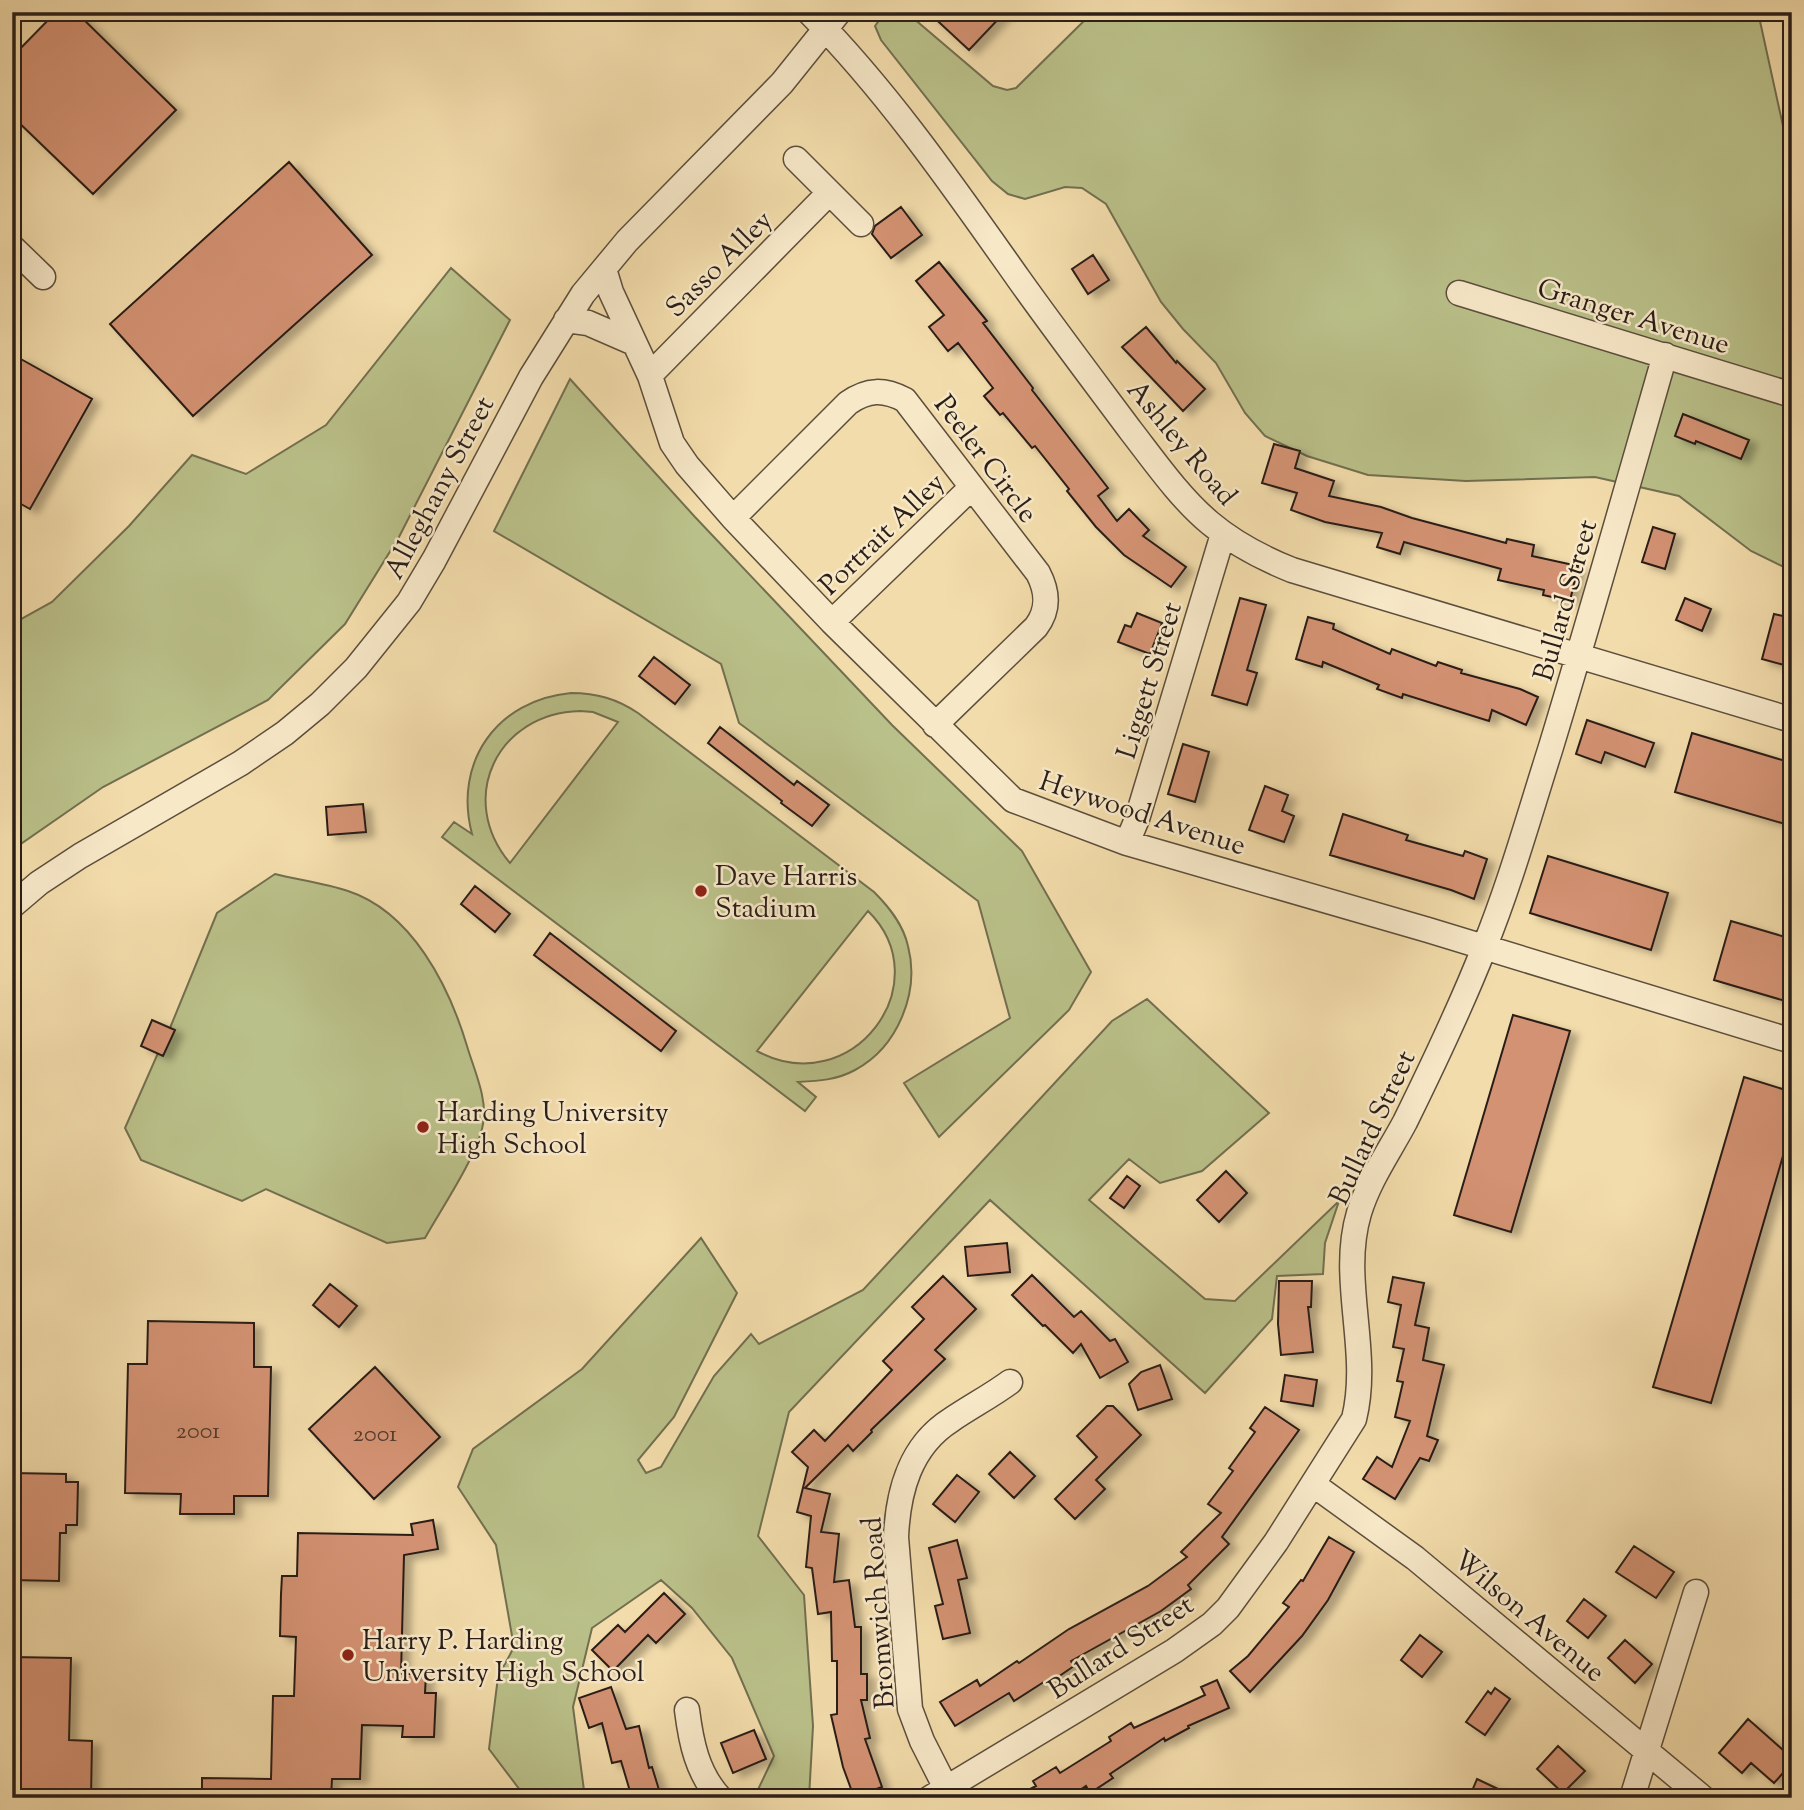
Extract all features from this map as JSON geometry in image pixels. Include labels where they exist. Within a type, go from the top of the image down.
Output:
[{"type":"street","name":"Alleghany Street","points":[[12,905],[80,856],[241,763],[285,733],[320,704],[356,668],[409,602],[434,561],[536,368],[566,320],[627,241],[782,83],[824,18]]},
{"type":"street","name":"Ashley Road","points":[[824,18],[956,190],[1063,342],[1150,456],[1194,507],[1223,534],[1264,559],[1292,570],[1792,720]]},
{"type":"street","points":[[796,159],[861,224]]},
{"type":"street","name":"Sasso Alley","points":[[650,375],[829,192]]},
{"type":"street","points":[[12,247],[43,277]]},
{"type":"street","name":"Heywood Avenue","points":[[604,269],[611,292],[650,375],[679,454],[733,518],[832,622],[1013,800],[1127,844],[1792,1041]]},
{"type":"street","name":"Granger Avenue","points":[[1459,293],[1792,395]]},
{"type":"street","points":[[566,320],[588,323],[634,343]]},
{"type":"street","name":"Bullard Street","points":[[942,1795],[1174,1651],[1212,1624],[1228,1608],[1260,1564],[1314,1485],[1354,1419],[1359,1399],[1360,1361],[1353,1274],[1354,1242],[1359,1213],[1372,1180],[1425,1082],[1485,948],[1519,849],[1579,655],[1665,355]]},
{"type":"street","name":"Peeler Circle","points":[[733,518],[848,403],[866,393],[879,391],[905,400],[1038,573],[1045,586],[1046,608],[1036,627],[935,725]]},
{"type":"street","name":"Portrait Alley","points":[[832,622],[972,487]]},
{"type":"street","name":"Liggett Street","points":[[1127,844],[1137,819],[1223,534]]},
{"type":"street","name":"Bromwich Road","points":[[942,1795],[909,1701],[896,1537],[898,1507],[905,1478],[923,1445],[950,1420],[1010,1382]]},
{"type":"street","name":"Wilson Avenue","points":[[1314,1485],[1415,1558],[1703,1798]]},
{"type":"street","points":[[1632,1798],[1696,1592]]},
{"type":"street","points":[[687,1710],[695,1756],[711,1787],[720,1798]]},
{"type":"green space","points":[[885,12],[906,12],[993,86],[1007,90],[1016,88],[1093,12],[1758,12],[1792,167],[1792,571],[1751,551],[1679,496],[1595,477],[1466,481],[1368,475],[1307,456],[1265,436],[1245,413],[1216,363],[1161,302],[1106,204],[1082,188],[1065,187],[1025,199],[1008,194],[992,181],[881,40],[875,26]]},
{"type":"green space","points":[[451,268],[510,320],[399,537],[345,624],[268,700],[103,787],[12,850],[12,624],[52,602],[129,526],[192,455],[246,474],[326,425]]},
{"type":"green space","points":[[570,379],[695,517],[892,725],[1022,851],[1091,972],[1069,1010],[939,1137],[904,1083],[1010,1018],[978,901],[739,723],[721,664],[494,531]]},
{"type":"green space","points":[[571,693],[589,694],[622,704],[638,713],[874,892],[895,916],[906,938],[911,964],[911,982],[902,1017],[883,1047],[855,1070],[834,1078],[798,1082],[816,1097],[805,1111],[442,837],[454,822],[472,834],[468,808],[469,783],[475,760],[487,739],[502,722],[522,708],[545,698]],"holes":[[[593,712],[618,722],[510,863],[494,838],[486,813],[487,787],[494,764],[507,743],[526,727],[551,715]],[[868,911],[888,940],[895,970],[890,1000],[875,1027],[853,1048],[825,1061],[792,1063],[757,1051]]]},
{"type":"green space","points":[[275,874],[348,891],[371,901],[409,933],[425,954],[450,999],[480,1085],[484,1105],[483,1124],[474,1151],[425,1238],[387,1243],[266,1189],[242,1201],[141,1160],[125,1128],[158,1053],[163,1055],[174,1031],[170,1028],[217,913]]},
{"type":"green space","points":[[1147,999],[1269,1113],[1202,1171],[1160,1183],[1129,1159],[1089,1200],[1205,1299],[1235,1301],[1339,1201],[1325,1243],[1323,1274],[1277,1276],[1272,1319],[1205,1393],[990,1200],[789,1412],[758,1536],[804,1595],[813,1726],[809,1798],[754,1798],[774,1756],[732,1658],[692,1608],[661,1580],[592,1628],[573,1707],[585,1798],[526,1798],[489,1749],[498,1677],[514,1647],[496,1545],[458,1487],[473,1449],[582,1369],[701,1238],[737,1293],[674,1417],[638,1460],[646,1473],[661,1467],[714,1376],[751,1334],[759,1344],[863,1290],[1112,1021]]},
{"type":"building","points":[[56,12],[76,12],[176,110],[93,194],[12,116],[12,57]]},
{"type":"building","points":[[928,12],[1005,12],[969,50]]},
{"type":"building","points":[[289,162],[372,255],[193,416],[110,324]]},
{"type":"building","points":[[901,207],[922,235],[891,258],[872,234],[875,226]]},
{"type":"building","points":[[1093,255],[1109,280],[1088,294],[1072,269]]},
{"type":"building","points":[[939,262],[987,321],[983,323],[1108,488],[1098,496],[1117,521],[1129,509],[1149,530],[1143,536],[1186,567],[1171,587],[1124,555],[1096,527],[1035,446],[1032,448],[1003,413],[1000,415],[984,396],[993,388],[958,343],[948,351],[929,327],[944,315],[916,281]]},
{"type":"building","points":[[1146,327],[1176,363],[1177,361],[1205,389],[1183,411],[1122,347]]},
{"type":"building","points":[[19,358],[92,399],[30,509],[12,499],[12,369]]},
{"type":"building","points":[[1683,414],[1749,440],[1741,459],[1696,441],[1695,444],[1675,436]]},
{"type":"building","points":[[1274,444],[1300,451],[1295,468],[1334,481],[1329,496],[1381,507],[1506,543],[1507,539],[1534,545],[1532,556],[1578,566],[1570,601],[1543,595],[1544,590],[1498,580],[1501,569],[1404,542],[1400,554],[1377,547],[1382,533],[1325,522],[1291,510],[1297,493],[1262,483]]},
{"type":"building","points":[[1653,527],[1675,534],[1665,569],[1642,562]]},
{"type":"building","points":[[1240,598],[1266,605],[1247,670],[1257,673],[1247,705],[1212,695]]},
{"type":"building","points":[[1685,598],[1711,609],[1702,631],[1676,620]]},
{"type":"building","points":[[1137,613],[1162,623],[1150,654],[1118,642],[1125,625],[1131,627]]},
{"type":"building","points":[[1774,614],[1792,618],[1792,652],[1788,666],[1762,659]]},
{"type":"building","points":[[1308,617],[1334,624],[1333,629],[1390,654],[1392,649],[1436,666],[1438,662],[1462,670],[1461,673],[1520,689],[1538,697],[1526,725],[1492,710],[1489,721],[1403,694],[1402,698],[1377,689],[1379,685],[1323,662],[1322,667],[1296,659]]},
{"type":"building","points":[[654,657],[690,685],[675,704],[639,676]]},
{"type":"building","points":[[1587,720],[1654,743],[1645,767],[1605,752],[1601,763],[1576,754]]},
{"type":"building","points":[[720,727],[794,785],[797,781],[829,805],[812,826],[708,743]]},
{"type":"building","points":[[1692,733],[1792,763],[1792,826],[1675,792]]},
{"type":"building","points":[[1183,744],[1209,752],[1195,802],[1168,794]]},
{"type":"building","points":[[1265,786],[1288,795],[1282,811],[1294,816],[1284,842],[1249,830]]},
{"type":"building","points":[[363,804],[366,832],[328,835],[326,807]]},
{"type":"building","points":[[1343,814],[1408,835],[1406,840],[1463,856],[1465,851],[1487,859],[1474,899],[1330,855]]},
{"type":"building","points":[[1548,856],[1668,893],[1651,950],[1530,913]]},
{"type":"building","points":[[475,886],[510,914],[495,932],[461,904]]},
{"type":"building","points":[[1731,921],[1792,939],[1792,1003],[1714,980]]},
{"type":"building","points":[[550,933],[676,1031],[661,1051],[534,955]]},
{"type":"building","points":[[1513,1015],[1570,1031],[1511,1232],[1454,1215]]},
{"type":"building","points":[[152,1020],[175,1030],[163,1056],[141,1046]]},
{"type":"building","points":[[1744,1077],[1792,1092],[1792,1125],[1711,1403],[1653,1387]]},
{"type":"building","points":[[1226,1171],[1247,1193],[1219,1222],[1197,1200]]},
{"type":"building","points":[[1127,1176],[1140,1186],[1124,1208],[1110,1198]]},
{"type":"building","points":[[1007,1243],[1010,1272],[968,1276],[965,1247]]},
{"type":"building","points":[[1032,1275],[1074,1317],[1081,1311],[1110,1341],[1115,1339],[1128,1362],[1100,1378],[1081,1344],[1073,1353],[1012,1295]]},
{"type":"building","points":[[943,1276],[976,1309],[935,1350],[945,1359],[871,1430],[853,1451],[848,1445],[805,1488],[830,1494],[821,1532],[839,1534],[834,1582],[849,1580],[855,1627],[861,1627],[861,1674],[867,1674],[867,1700],[861,1700],[870,1738],[865,1739],[882,1787],[854,1797],[843,1767],[831,1715],[837,1714],[837,1661],[832,1661],[831,1612],[818,1614],[812,1568],[806,1567],[811,1516],[797,1512],[808,1467],[792,1452],[814,1430],[825,1441],[892,1370],[883,1361],[924,1319],[912,1307]]},
{"type":"building","points":[[1393,1277],[1424,1283],[1415,1325],[1429,1328],[1423,1360],[1444,1365],[1427,1436],[1438,1440],[1429,1461],[1420,1458],[1395,1499],[1363,1479],[1377,1457],[1392,1467],[1410,1421],[1395,1417],[1403,1382],[1397,1381],[1404,1349],[1393,1347],[1401,1305],[1388,1302]]},
{"type":"building","points":[[1279,1281],[1312,1281],[1311,1307],[1308,1307],[1313,1352],[1281,1355],[1278,1324]]},
{"type":"building","points":[[330,1284],[357,1306],[339,1327],[313,1305]]},
{"type":"building","points":[[148,1321],[254,1323],[254,1367],[271,1367],[268,1496],[234,1496],[234,1514],[180,1514],[181,1494],[125,1493],[128,1364],[147,1364]]},
{"type":"building","points":[[1160,1365],[1172,1399],[1138,1410],[1129,1384],[1141,1372]]},
{"type":"building","points":[[375,1367],[440,1437],[374,1499],[309,1429]]},
{"type":"building","points":[[1285,1375],[1317,1380],[1313,1406],[1281,1401]]},
{"type":"building","points":[[1107,1406],[1113,1406],[1141,1435],[1096,1480],[1105,1489],[1075,1519],[1055,1499],[1097,1457],[1077,1436]]},
{"type":"building","points":[[1265,1407],[1299,1430],[1222,1537],[1229,1544],[1188,1585],[1191,1589],[1161,1611],[1071,1661],[1074,1666],[1052,1681],[1050,1678],[1014,1701],[1009,1693],[955,1726],[940,1702],[977,1680],[980,1686],[1069,1629],[1148,1586],[1187,1557],[1181,1552],[1221,1513],[1208,1504],[1233,1471],[1229,1468],[1255,1432],[1250,1428]]},
{"type":"building","points":[[1010,1452],[1035,1476],[1014,1498],[989,1474]]},
{"type":"building","points":[[12,1473],[66,1474],[66,1482],[78,1482],[77,1525],[66,1525],[66,1533],[60,1533],[59,1581],[12,1580]]},
{"type":"building","points":[[957,1475],[979,1492],[955,1522],[933,1504]]},
{"type":"building","name":"Harry P. Harding University High School","points":[[433,1520],[438,1549],[404,1555],[401,1674],[426,1674],[425,1693],[436,1693],[434,1737],[402,1737],[403,1726],[362,1725],[360,1779],[332,1779],[331,1798],[202,1798],[202,1778],[271,1779],[273,1696],[294,1696],[296,1637],[280,1636],[281,1594],[282,1576],[297,1576],[298,1533],[413,1535],[411,1524]]},
{"type":"building","points":[[1329,1537],[1354,1552],[1328,1600],[1302,1636],[1250,1692],[1230,1671],[1248,1656],[1289,1607],[1283,1603],[1301,1580],[1303,1581]]},
{"type":"building","points":[[957,1540],[967,1578],[958,1580],[970,1633],[943,1639],[935,1606],[943,1604],[929,1548]]},
{"type":"building","points":[[1634,1546],[1674,1572],[1656,1598],[1616,1572]]},
{"type":"building","points":[[664,1593],[685,1614],[656,1643],[648,1635],[613,1671],[592,1650],[618,1625],[625,1632]]},
{"type":"building","points":[[1584,1599],[1606,1616],[1588,1638],[1567,1621]]},
{"type":"building","points":[[1420,1635],[1442,1652],[1422,1677],[1401,1660]]},
{"type":"building","points":[[1625,1640],[1652,1664],[1635,1683],[1608,1658]]},
{"type":"building","points":[[12,1657],[71,1658],[69,1740],[92,1741],[91,1798],[12,1798]]},
{"type":"building","points":[[1217,1680],[1229,1708],[1188,1726],[1189,1728],[1165,1741],[1164,1738],[1110,1774],[1113,1778],[1090,1793],[1086,1786],[1068,1798],[1013,1798],[1036,1786],[1033,1781],[1056,1767],[1060,1773],[1111,1741],[1109,1737],[1131,1723],[1134,1728],[1205,1695],[1201,1687]]},
{"type":"building","points":[[611,1687],[626,1729],[639,1726],[649,1768],[652,1767],[660,1793],[632,1798],[621,1761],[612,1763],[602,1723],[589,1728],[579,1698]]},
{"type":"building","points":[[1495,1688],[1510,1699],[1485,1735],[1466,1722],[1488,1691],[1491,1694]]},
{"type":"building","points":[[1748,1719],[1792,1758],[1792,1763],[1774,1783],[1751,1763],[1742,1773],[1719,1753]]},
{"type":"building","points":[[754,1730],[766,1759],[733,1773],[721,1743]]},
{"type":"building","points":[[1558,1746],[1585,1771],[1563,1793],[1537,1769]]},
{"type":"building","points":[[1477,1779],[1517,1798],[1469,1798]]},
{"type":"waterway","points":[[788,1798],[792,1793]]},
{"type":"place","name":"Dave Harris Stadium","points":[[701,891]]},
{"type":"place","name":"Harding University High School","points":[[423,1127]]},
{"type":"place","name":"Harry P. Harding University High School","points":[[348,1655]]}]
